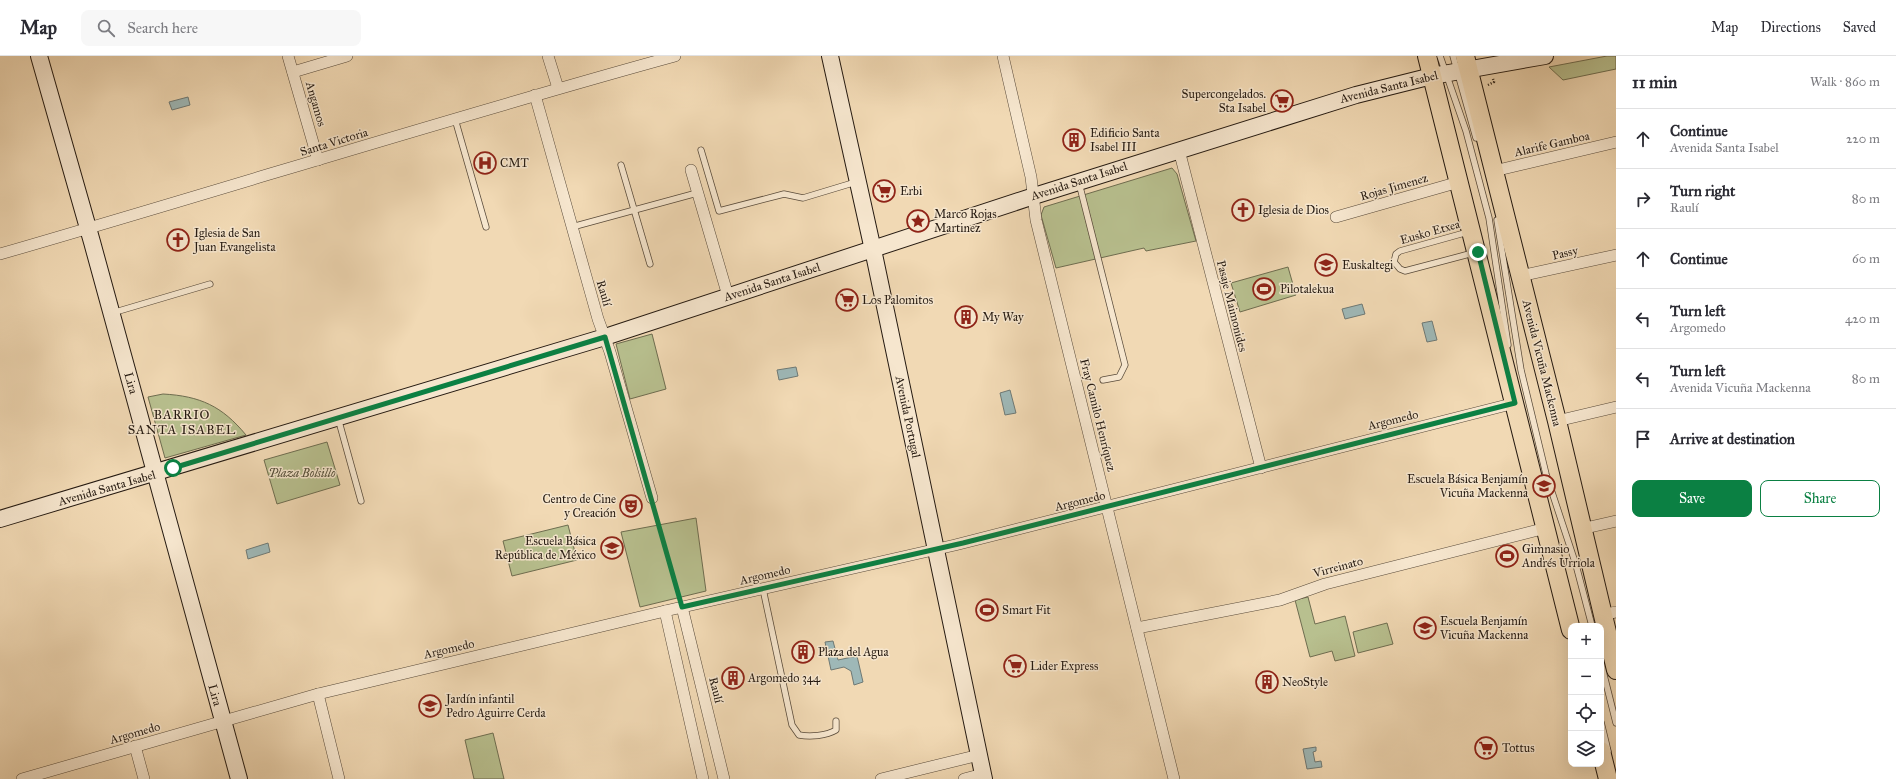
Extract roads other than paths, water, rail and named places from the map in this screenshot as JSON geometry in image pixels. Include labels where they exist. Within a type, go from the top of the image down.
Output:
[{"type":"main road","name":"Lira","points":[[39,56],[112,313],[239,779]]},
{"type":"main road","name":"Avenida Portugal","points":[[830,56],[873,249],[983,777]]},
{"type":"main road","name":"Avenida Vicuña Mackenna","points":[[1427,56],[1454,67],[1494,171],[1557,421],[1603,618],[1612,638],[1616,670]]},
{"type":"main road","name":"Avenida Santa Isabel","points":[[0,519],[605,337],[1078,181],[1385,86],[1454,67],[1545,56]]},
{"type":"main road","name":"Avenida Vicuña Mackenna","points":[[1454,67],[1459,182],[1478,252],[1515,403],[1550,527],[1570,623]]},
{"type":"main road","points":[[1605,754],[1608,779]]},
{"type":"street","name":"Angamos","points":[[288,56],[318,160]]},
{"type":"street","points":[[293,72],[347,56]]},
{"type":"street","points":[[548,56],[558,88]]},
{"type":"street","name":"Santa Victoria","points":[[0,254],[558,88],[676,56]]},
{"type":"street","name":"Fray Camilo Henríquez","points":[[1003,56],[1031,177],[1036,220],[1174,779]]},
{"type":"street","name":"Raulí","points":[[535,95],[572,228],[652,498]]},
{"type":"street","name":"Alarife Gamboa","points":[[1494,171],[1616,142]]},
{"type":"street","name":"Pasaje Maimonides","points":[[1179,150],[1260,468]]},
{"type":"street","points":[[691,170],[728,296]]},
{"type":"street","name":"Rojas Jimenez","points":[[1336,217],[1459,182]]},
{"type":"street","name":"Passy","points":[[1520,276],[1616,255]]},
{"type":"street","name":"Argomedo","points":[[22,779],[318,694],[682,607],[936,550],[1515,403]]},
{"type":"street","points":[[1557,421],[1616,407]]},
{"type":"street","points":[[1581,529],[1616,521]]},
{"type":"street","name":"Virreinato","points":[[1137,628],[1280,600],[1325,584],[1550,527]]},
{"type":"street","name":"Raulí","points":[[682,607],[724,779]]},
{"type":"street","points":[[665,611],[704,779]]},
{"type":"street","points":[[318,694],[339,779]]},
{"type":"street","points":[[135,746],[144,779]]},
{"type":"street","points":[[881,779],[979,755]]},
{"type":"street","points":[[964,779],[983,777]]},
{"type":"lane","points":[[1440,56],[1454,67],[1478,143]]},
{"type":"lane","points":[[1454,67],[1466,131],[1489,218],[1510,350]]},
{"type":"lane","points":[[456,119],[486,227]]},
{"type":"lane","points":[[701,150],[719,211],[784,194],[803,198],[858,182]]},
{"type":"lane","points":[[621,165],[650,264]]},
{"type":"lane","points":[[1078,181],[1125,366],[1119,377],[1103,380]]},
{"type":"lane","points":[[572,228],[697,192]]},
{"type":"lane","points":[[1495,211],[1502,241],[1521,370],[1546,474],[1576,565],[1603,618]]},
{"type":"lane","name":"Eusko Etxea","points":[[1472,231],[1400,251],[1396,254],[1394,262],[1400,269],[1404,270],[1478,252]]},
{"type":"lane","points":[[112,313],[210,284]]},
{"type":"lane","points":[[1513,365],[1542,486]]},
{"type":"lane","points":[[338,418],[361,501]]},
{"type":"lane","points":[[764,589],[792,725],[799,735],[811,736],[836,730],[836,721]]},
{"type":"lane","points":[[1604,675],[1616,723]]},
{"type":"lane","points":[[1602,731],[1605,754]]},
{"type":"water","points":[[188,97],[190,105],[172,110],[169,102]]},
{"type":"water","points":[[1362,304],[1365,314],[1345,319],[1342,309]]},
{"type":"water","points":[[1432,321],[1437,340],[1427,342],[1422,323]]},
{"type":"water","points":[[796,367],[798,376],[779,380],[777,370]]},
{"type":"water","points":[[1010,390],[1016,413],[1005,415],[1000,393]]},
{"type":"water","points":[[268,543],[270,552],[248,559],[246,550]]},
{"type":"water","points":[[833,641],[838,660],[857,656],[863,682],[854,685],[851,671],[844,667],[831,670],[825,642]]},
{"type":"water","points":[[1316,747],[1316,751],[1313,752],[1315,762],[1321,761],[1322,767],[1307,769],[1303,749]]},
{"type":"place","name":"Supercongelados. Sta Isabel","points":[[1282,101]]},
{"type":"place","name":"Edificio Santa Isabel III","points":[[1074,140]]},
{"type":"place","name":"CMT","points":[[485,163]]},
{"type":"place","name":"Erbi","points":[[884,191]]},
{"type":"place","name":"Iglesia de Dios","points":[[1243,210]]},
{"type":"place","name":"Marco Rojas Martinez","points":[[918,221]]},
{"type":"place","name":"Iglesia de San Juan Evangelista","points":[[178,240]]},
{"type":"place","name":"Euskaltegi","points":[[1326,265]]},
{"type":"place","name":"Pilotalekua","points":[[1264,289]]},
{"type":"place","name":"Los Palomitos","points":[[847,300]]},
{"type":"place","name":"My Way","points":[[966,317]]},
{"type":"place","name":"Escuela Básica Benjamín Vicuña Mackenna","points":[[1544,486]]},
{"type":"place","name":"Centro de Cine y Creación","points":[[631,506]]},
{"type":"place","name":"Escuela Básica República de México","points":[[612,548]]},
{"type":"place","name":"Gimnasio Andrés Urriola","points":[[1507,556]]},
{"type":"place","name":"Smart Fit","points":[[987,610]]},
{"type":"place","name":"Escuela Benjamín Vicuña Mackenna","points":[[1425,628]]},
{"type":"place","name":"Plaza del Agua","points":[[803,652]]},
{"type":"place","name":"Lider Express","points":[[1015,666]]},
{"type":"place","name":"Argomedo 344","points":[[733,678]]},
{"type":"place","name":"NeoStyle","points":[[1267,682]]},
{"type":"place","name":"Jardín infantil Pedro Aguirre Cerda","points":[[430,706]]},
{"type":"place","name":"Tottus","points":[[1486,748]]},
{"type":"district","name":"BARRIO SANTA ISABEL","points":[[182,422]]},
{"type":"park label","name":"Plaza Bolsillo","points":[[302,473]]}]
